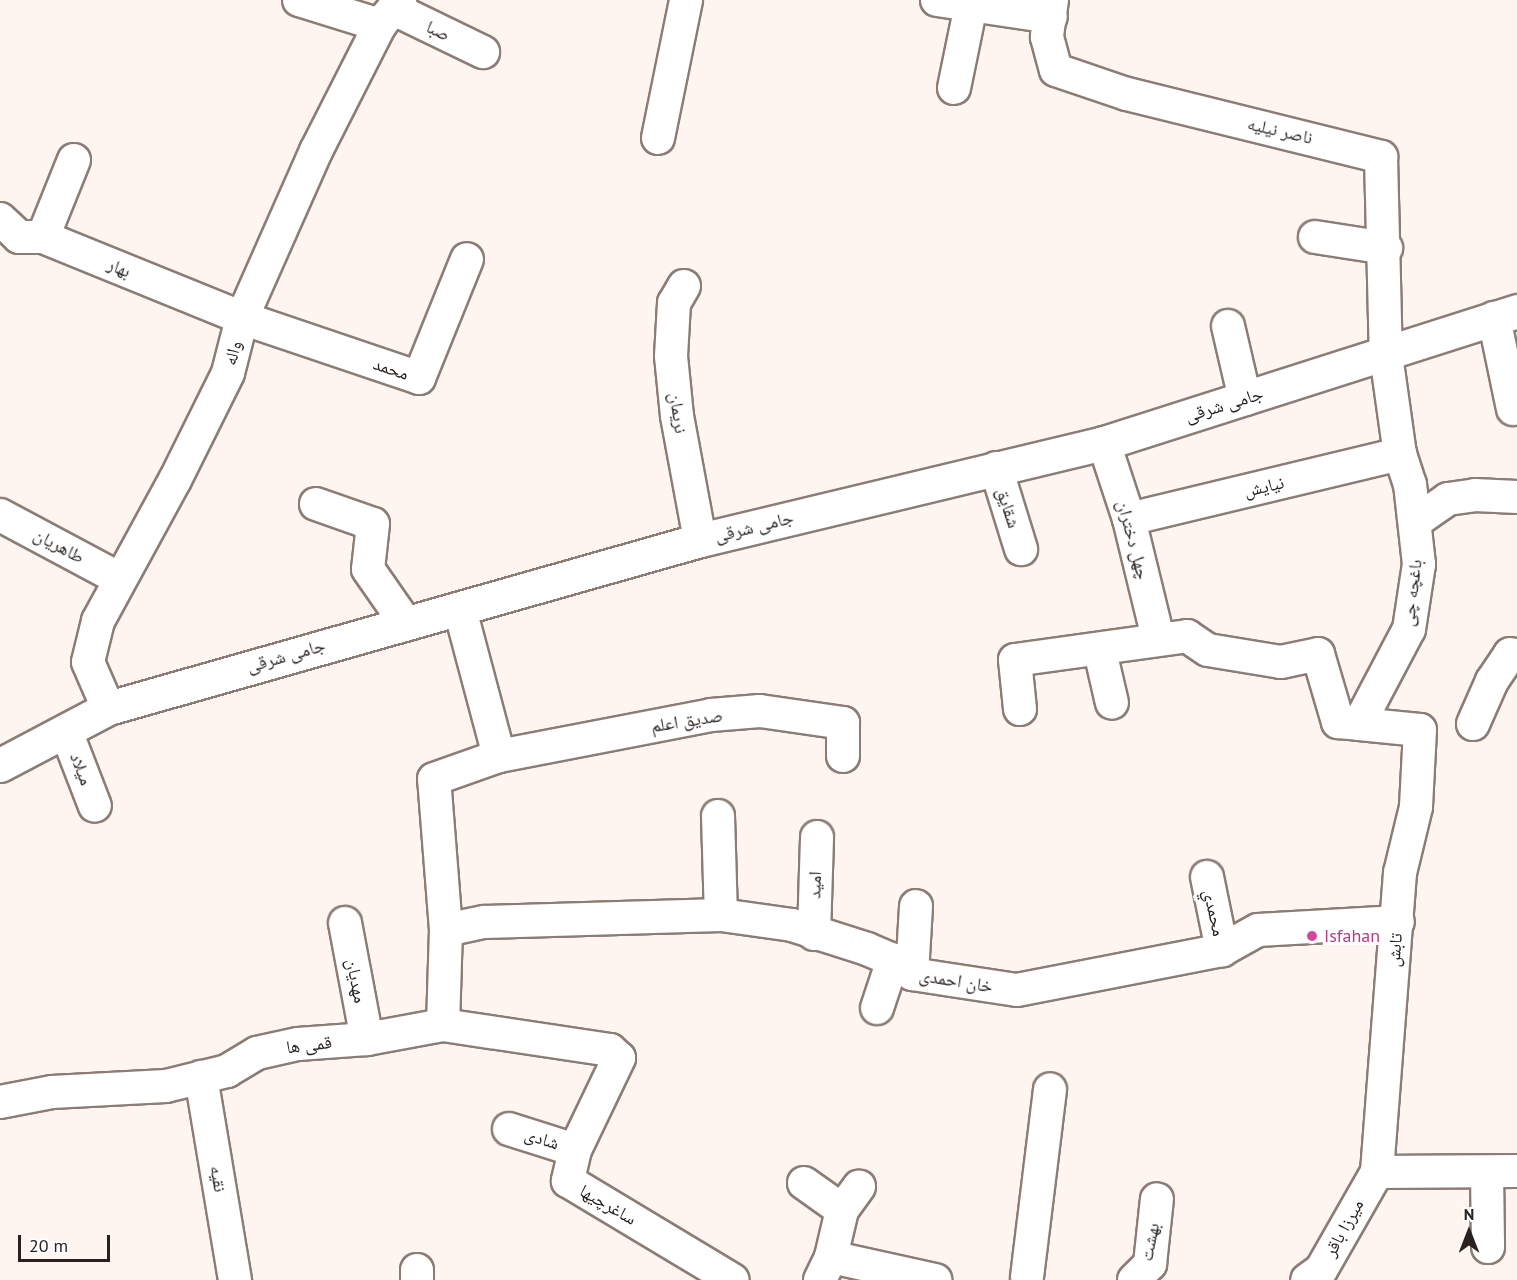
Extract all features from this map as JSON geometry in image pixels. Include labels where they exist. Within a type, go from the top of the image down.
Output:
[{"type":"street","name":"صبا","points":[[300,0],[391,11],[483,52]]},
{"type":"street","points":[[658,138],[686,0]]},
{"type":"street","points":[[937,0],[970,5],[1051,8]]},
{"type":"street","points":[[954,88],[970,5]]},
{"type":"street","name":"ناصر نیلیه","points":[[1051,8],[1047,37],[1056,70],[1127,94],[1381,157],[1386,248],[1386,355]]},
{"type":"street","name":"واله","points":[[108,708],[88,662],[98,621],[118,578],[175,480],[228,373],[242,318],[316,151],[391,11]]},
{"type":"street","points":[[43,237],[74,160]]},
{"type":"street","name":"بهار","points":[[0,219],[20,237],[43,237],[242,318]]},
{"type":"street","points":[[1315,237],[1386,248]]},
{"type":"street","name":"محمد","points":[[242,318],[419,378],[467,259]]},
{"type":"street","name":"نریمان","points":[[670,298],[671,356],[677,416],[700,540]]},
{"type":"street","points":[[1506,315],[1513,409]]},
{"type":"street","name":"جامی شرقی","points":[[0,765],[108,708],[700,540],[1104,443],[1506,315]]},
{"type":"street","points":[[1228,326],[1245,399]]},
{"type":"street","name":"باغچه چی","points":[[1359,724],[1409,629],[1419,564],[1410,484],[1400,454],[1386,355]]},
{"type":"street","name":"چهل دختران","points":[[1104,443],[1129,519],[1158,638]]},
{"type":"street","name":"نیایش","points":[[1129,519],[1400,454]]},
{"type":"street","name":"شقایق","points":[[996,468],[1021,549]]},
{"type":"street","points":[[1415,522],[1448,499],[1475,495],[1517,497]]},
{"type":"street","points":[[316,504],[373,524],[368,569],[405,622]]},
{"type":"street","name":"طاهریان","points":[[0,515],[118,578]]},
{"type":"street","points":[[460,609],[499,756]]},
{"type":"street","points":[[1020,709],[1015,660],[1100,651],[1158,638],[1187,636],[1208,650],[1281,662],[1318,654],[1338,722],[1359,724]]},
{"type":"street","points":[[1100,651],[1112,703]]},
{"type":"street","points":[[1473,724],[1492,681],[1510,654],[1517,655]]},
{"type":"street","name":"صدیق اعلم","points":[[443,1025],[446,930],[435,779],[499,756],[711,715],[760,711],[843,723],[843,756]]},
{"type":"street","name":"تابش","points":[[1359,724],[1420,730],[1416,807],[1400,873],[1377,1172]]},
{"type":"street","name":"میلاد","points":[[66,731],[95,806]]},
{"type":"street","points":[[718,816],[721,915]]},
{"type":"street","name":"امید","points":[[814,934],[817,837]]},
{"type":"street","name":"محمدي","points":[[1207,877],[1222,950]]},
{"type":"street","points":[[877,1008],[902,967],[916,906]]},
{"type":"street","name":"خان احمدی","points":[[446,930],[485,922],[721,915],[792,925],[902,967],[1017,990],[1222,950],[1258,930],[1398,922]]},
{"type":"street","name":"مهدیان","points":[[345,923],[367,1039]]},
{"type":"street","name":"قمی ها","points":[[0,1102],[52,1092],[166,1086],[226,1071],[257,1053],[298,1044],[367,1039],[443,1025],[610,1050],[619,1058]]},
{"type":"street","name":"ساغرچیها","points":[[619,1058],[575,1150],[568,1181],[733,1280]]},
{"type":"street","name":"نقیه","points":[[201,1077],[235,1280]]},
{"type":"street","points":[[1030,1279],[1050,1089]]},
{"type":"street","name":"شادی","points":[[509,1129],[575,1150]]},
{"type":"street","points":[[1377,1172],[1502,1172],[1488,1247]]},
{"type":"street","name":"میرزا باقر","points":[[1307,1280],[1321,1270],[1377,1172]]},
{"type":"street","points":[[804,1183],[851,1198],[826,1268],[936,1280]]},
{"type":"street","name":"بهشت","points":[[1134,1280],[1150,1264],[1157,1199]]},
{"type":"place","name":"Isfahan","points":[[1312,936]]}]
